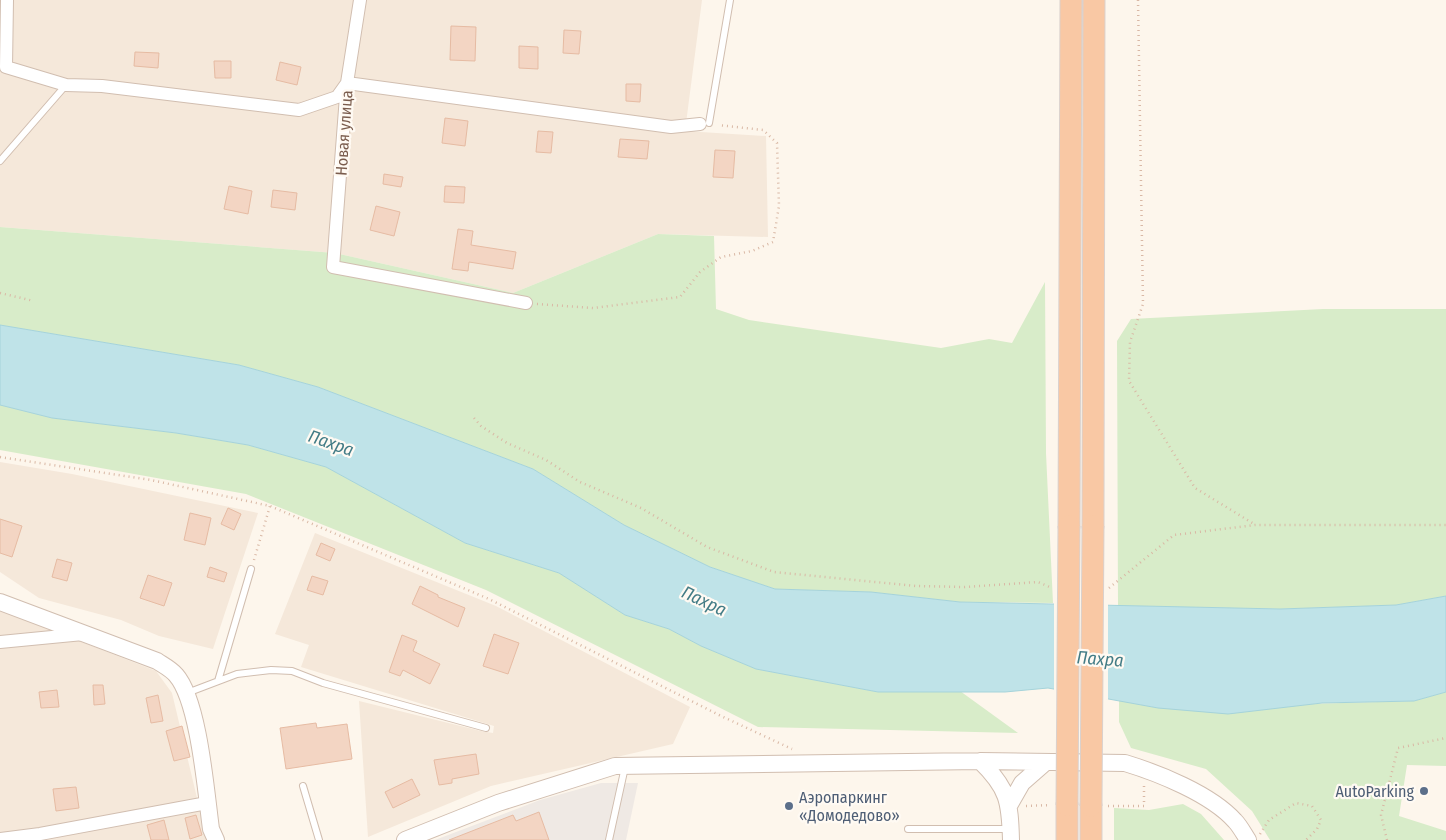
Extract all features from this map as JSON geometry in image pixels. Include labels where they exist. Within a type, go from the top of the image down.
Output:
[{"type":"highway","points":[[1067,840],[1070,0]]},
{"type":"highway","points":[[1091,840],[1094,0]]},
{"type":"street","points":[[7,0],[6,67],[66,85],[102,86],[299,110],[337,97],[347,83],[671,127],[704,124]]},
{"type":"street","name":"Новая улица","points":[[360,0],[347,83],[333,267],[526,303]]},
{"type":"street","points":[[0,602],[157,661],[176,675],[187,693],[195,725],[211,829],[216,840]]},
{"type":"street","points":[[0,642],[83,634]]},
{"type":"street","points":[[980,761],[998,778],[1010,805],[1011,835]]},
{"type":"street","points":[[406,840],[498,803],[615,766],[980,761],[1124,763],[1178,782],[1212,803],[1235,820],[1248,840]]},
{"type":"street","points":[[1010,805],[1022,783],[1046,762]]},
{"type":"street","points":[[0,839],[40,834],[208,802]]},
{"type":"lane","points":[[704,124],[730,0]]},
{"type":"lane","points":[[0,161],[66,85]]},
{"type":"lane","points":[[218,681],[252,569]]},
{"type":"lane","points":[[187,693],[237,674],[271,670],[292,671],[323,683],[486,728]]},
{"type":"lane","points":[[609,840],[626,766]]},
{"type":"lane","points":[[303,786],[319,840]]},
{"type":"lane","points":[[908,829],[1011,835]]},
{"type":"path","points":[[1138,0],[1142,304],[1130,342],[1129,381],[1195,488],[1255,525]]},
{"type":"path","points":[[526,303],[593,308],[680,297],[700,272],[721,257],[752,251],[773,242],[779,206],[777,143],[763,130],[704,124]]},
{"type":"path","points":[[0,293],[34,301]]},
{"type":"path","points":[[474,418],[481,426],[507,443],[546,460],[580,482],[641,508],[707,547],[774,572],[916,586],[965,587],[1038,582],[1060,591]]},
{"type":"path","points":[[0,457],[151,480],[270,506],[489,598],[719,715],[797,751]]},
{"type":"path","points":[[252,569],[270,506]]},
{"type":"path","points":[[1103,590],[1111,587],[1174,536],[1255,525],[1446,525]]},
{"type":"path","points":[[1387,840],[1382,815],[1398,748],[1446,738]]},
{"type":"path","points":[[1091,806],[1144,806],[1144,769]]},
{"type":"path","points":[[1257,840],[1269,820],[1296,803],[1312,806],[1321,820],[1317,829],[1306,840]]},
{"type":"path","points":[[1010,805],[1067,805]]},
{"type":"shaded area","points":[[0,0],[702,0],[685,131],[766,136],[768,237],[658,234],[513,293],[335,253],[0,227]]},
{"type":"shaded area","points":[[0,462],[72,474],[258,513],[213,649],[159,636],[121,620],[39,598],[0,572]]},
{"type":"shaded area","points":[[315,533],[496,606],[690,707],[673,744],[491,786],[368,837],[359,701],[481,731],[493,733],[494,726],[301,667],[309,645],[275,634]]},
{"type":"shaded area","points":[[0,610],[156,671],[172,693],[207,840],[0,840]]},
{"type":"shaded area","points":[[601,783],[638,783],[626,840],[435,840],[540,800]]},
{"type":"green space","points":[[0,227],[335,253],[513,293],[658,234],[714,236],[716,309],[749,320],[941,348],[989,339],[1012,343],[1045,282],[1046,453],[1053,603],[960,602],[871,592],[775,589],[710,567],[624,525],[533,469],[318,387],[239,365],[0,325]]},
{"type":"green space","points":[[1323,309],[1446,309],[1446,596],[1396,605],[1280,609],[1118,606],[1117,341],[1131,319]]},
{"type":"green space","points":[[0,405],[52,418],[176,433],[248,445],[326,467],[465,543],[559,573],[625,615],[669,629],[701,646],[756,669],[878,692],[960,691],[1018,733],[758,727],[486,590],[246,494],[0,450]]},
{"type":"green space","points":[[1446,692],[1446,766],[1407,765],[1399,816],[1446,831],[1446,840],[1270,840],[1252,811],[1206,769],[1131,748],[1119,722],[1119,700],[1158,708],[1414,701]]},
{"type":"green space","points":[[1183,804],[1201,814],[1224,840],[1114,840],[1114,808],[1149,810]]},
{"type":"water","name":"Пахра","points":[[0,325],[239,365],[318,387],[533,469],[624,525],[710,567],[775,589],[871,592],[960,602],[1280,609],[1396,605],[1446,596],[1446,692],[1414,701],[1322,703],[1228,714],[1158,708],[1048,688],[1005,692],[878,692],[756,669],[701,646],[669,629],[625,615],[559,573],[465,543],[326,467],[248,445],[176,433],[52,418],[0,405]]},
{"type":"pier","points":[[1054,601],[1108,603],[1108,700],[1054,692]]},
{"type":"building","points":[[451,26],[476,27],[475,61],[450,60]]},
{"type":"building","points":[[564,30],[581,31],[579,54],[563,53]]},
{"type":"building","points":[[519,46],[538,47],[538,69],[519,68]]},
{"type":"building","points":[[135,52],[159,53],[158,68],[134,66]]},
{"type":"building","points":[[214,61],[231,61],[231,78],[215,78]]},
{"type":"building","points":[[280,62],[301,67],[297,85],[276,80]]},
{"type":"building","points":[[626,84],[641,84],[640,102],[626,101]]},
{"type":"building","points":[[445,118],[468,121],[465,146],[442,143]]},
{"type":"building","points":[[538,131],[553,132],[551,153],[536,152]]},
{"type":"building","points":[[620,139],[649,141],[647,159],[618,157]]},
{"type":"building","points":[[715,150],[735,151],[733,178],[713,177]]},
{"type":"building","points":[[384,174],[403,177],[401,187],[383,184]]},
{"type":"building","points":[[229,186],[252,191],[248,214],[224,209]]},
{"type":"building","points":[[445,186],[465,187],[464,203],[444,202]]},
{"type":"building","points":[[273,190],[297,193],[295,210],[271,207]]},
{"type":"building","points":[[376,206],[400,212],[394,236],[370,230]]},
{"type":"building","points":[[458,229],[473,231],[471,245],[516,252],[513,269],[469,262],[468,271],[452,269]]},
{"type":"building","points":[[228,508],[241,514],[234,530],[221,524]]},
{"type":"building","points":[[190,513],[211,518],[205,545],[184,540]]},
{"type":"building","points":[[0,519],[22,526],[12,557],[0,553]]},
{"type":"building","points":[[321,543],[335,549],[330,561],[316,555]]},
{"type":"building","points":[[57,559],[72,563],[67,581],[52,577]]},
{"type":"building","points":[[210,567],[227,573],[224,582],[207,577]]},
{"type":"building","points":[[148,575],[172,583],[164,606],[140,598]]},
{"type":"building","points":[[312,576],[328,581],[323,595],[307,590]]},
{"type":"building","points":[[420,586],[438,595],[438,597],[465,608],[458,627],[412,604]]},
{"type":"building","points":[[494,634],[519,643],[508,674],[483,666]]},
{"type":"building","points":[[402,635],[417,641],[413,651],[440,664],[430,684],[403,670],[400,676],[389,672]]},
{"type":"building","points":[[93,685],[103,685],[105,704],[94,705]]},
{"type":"building","points":[[57,690],[59,707],[41,708],[39,692]]},
{"type":"building","points":[[158,695],[163,721],[151,723],[146,698]]},
{"type":"building","points":[[316,723],[317,728],[347,724],[352,759],[286,769],[280,728]]},
{"type":"building","points":[[182,726],[190,757],[174,761],[166,731]]},
{"type":"building","points":[[476,754],[479,774],[452,779],[452,783],[439,785],[434,760]]},
{"type":"building","points":[[412,779],[420,795],[393,808],[385,792]]},
{"type":"building","points":[[76,787],[79,808],[56,811],[53,789]]},
{"type":"building","points":[[539,812],[549,840],[449,840],[513,815],[516,821]]},
{"type":"building","points":[[196,815],[202,835],[190,839],[185,818]]},
{"type":"building","points":[[164,820],[169,840],[151,840],[147,825]]},
{"type":"place","name":"AutoParking","points":[[1424,791]]},
{"type":"place","name":"Аэропаркинг «Домодедово»","points":[[789,806]]}]
